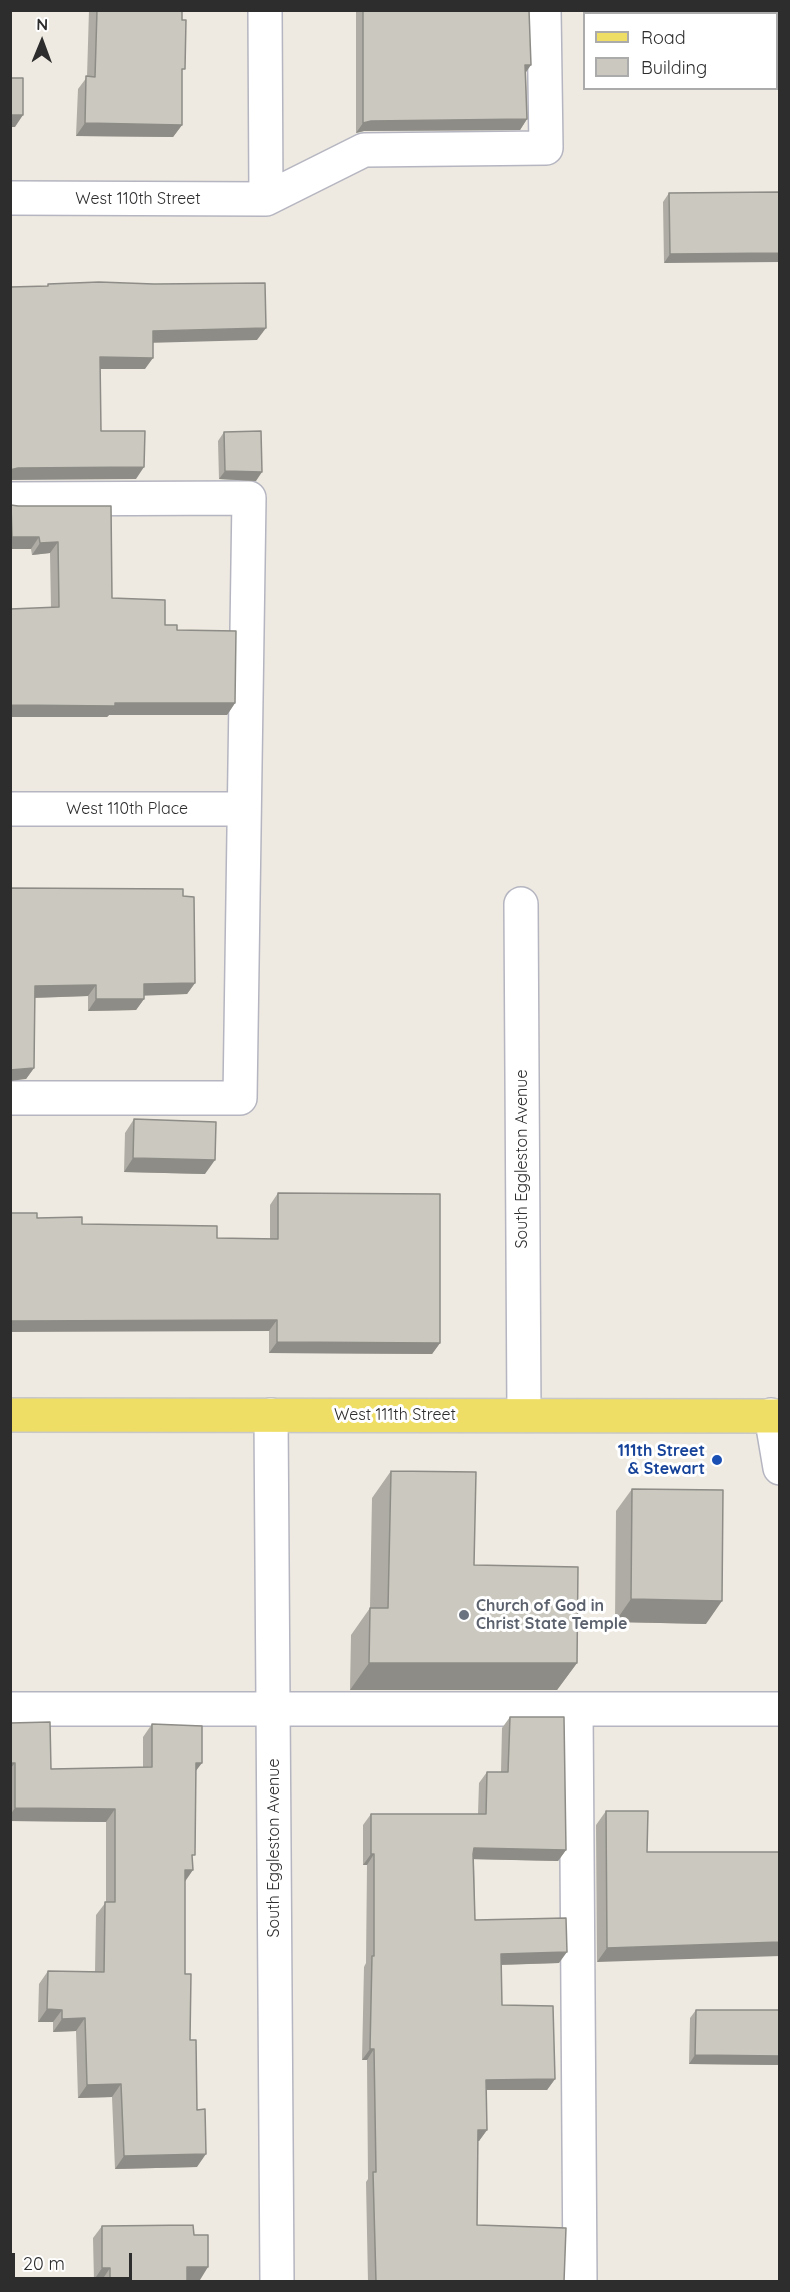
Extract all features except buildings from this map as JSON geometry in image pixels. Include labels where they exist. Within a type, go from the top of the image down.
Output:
[{"type":"main road","name":"West 111th Street","points":[[10,1415],[776,1416]]},
{"type":"street","points":[[266,10],[266,199],[364,150],[546,148],[544,10]]},
{"type":"street","name":"West 110th Street","points":[[10,198],[266,199]]},
{"type":"street","points":[[10,499],[249,498],[240,1098],[10,1098]]},
{"type":"street","name":"West 110th Place","points":[[10,809],[244,809]]},
{"type":"street","name":"South Eggleston Avenue","points":[[521,903],[524,1415]]},
{"type":"street","name":"South Eggleston Avenue","points":[[271,1415],[277,2282]]},
{"type":"street","points":[[776,1416],[780,1468]]},
{"type":"street","points":[[10,1709],[780,1709]]},
{"type":"street","points":[[576,1709],[580,2282]]},
{"type":"place","name":"111th Street & Stewart","points":[[717,1460]]},
{"type":"place","name":"Church of God in Christ State Temple","points":[[464,1615]]}]
